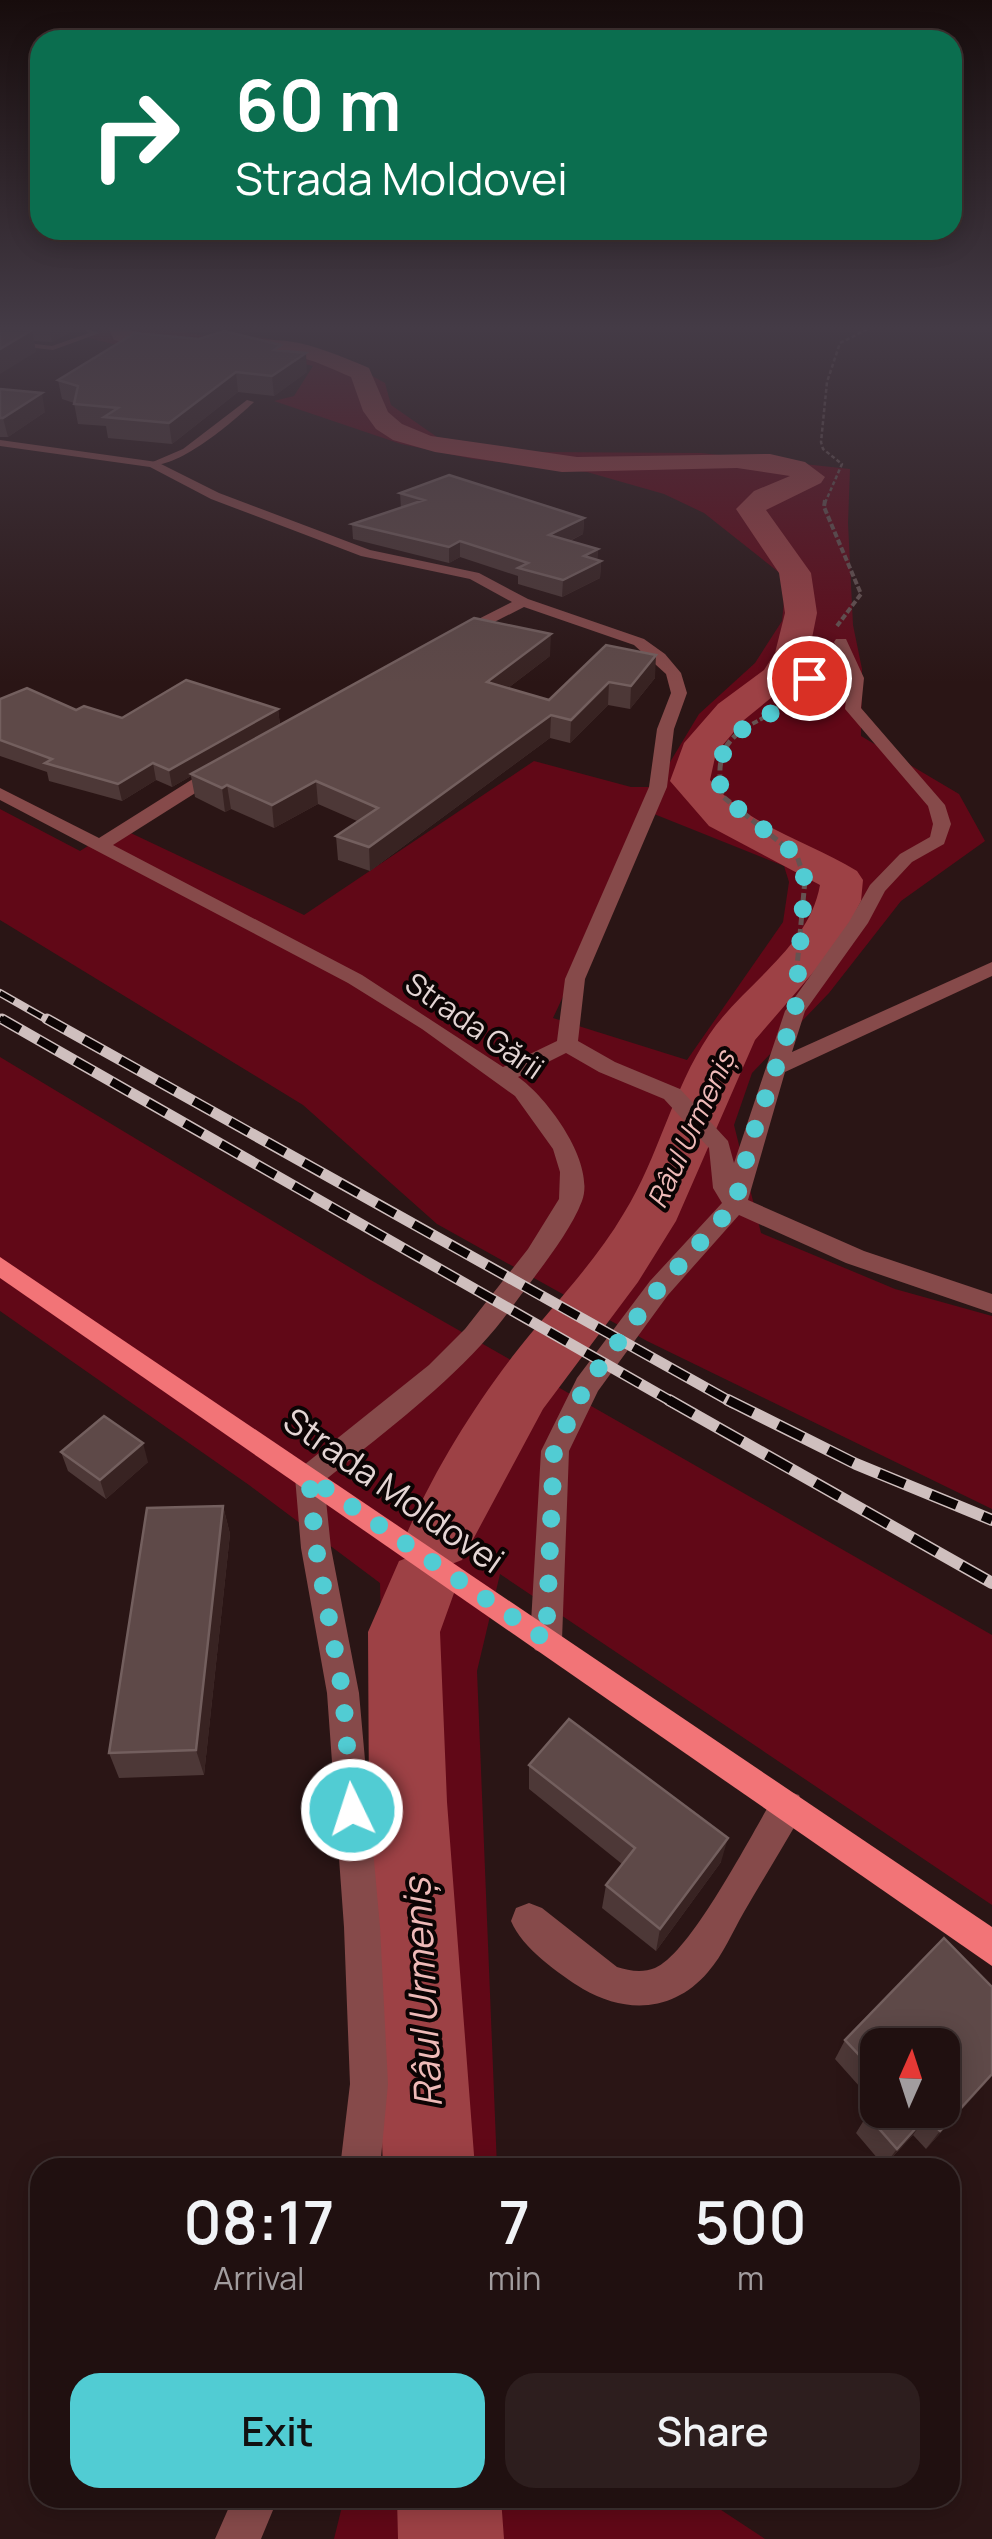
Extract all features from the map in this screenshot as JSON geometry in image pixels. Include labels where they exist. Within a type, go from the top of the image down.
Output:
[{"type":"main road","name":"Strada Moldovei","points":[[0,1266],[992,1948]]},
{"type":"street","points":[[25,446],[152,464],[214,496],[348,546],[474,576],[523,602],[640,642],[660,657],[673,673],[679,692],[662,731],[664,762],[649,813],[576,979],[567,1044]]},
{"type":"street","points":[[445,642],[523,602]]},
{"type":"street","points":[[546,1640],[554,1451],[586,1385],[659,1288],[735,1204],[773,1069],[795,1012],[878,889],[906,858],[938,840],[942,824],[936,805],[853,709],[856,678],[841,642]]},
{"type":"street","points":[[100,845],[243,756]]},
{"type":"street","name":"Strada Gării","points":[[0,793],[355,979],[505,1075],[534,1102],[564,1148],[572,1172],[570,1199],[560,1222],[474,1336],[438,1372],[309,1477]]},
{"type":"street","points":[[773,1069],[992,968]]},
{"type":"street","points":[[505,1075],[567,1044]]},
{"type":"street","points":[[567,1044],[607,1068],[672,1094],[720,1146],[725,1188],[735,1204],[855,1257],[992,1304]]},
{"type":"street","points":[[309,1477],[316,1548],[343,1694],[362,1928],[369,2084],[361,2158]]},
{"type":"street","points":[[530,1920],[607,1984],[633,1992],[654,1990],[678,1978],[696,1959],[786,1808]]},
{"type":"street","points":[[238,2539],[252,2508]]},
{"type":"lane","points":[[152,464],[192,446]]},
{"type":"path","points":[[795,1012],[805,880],[797,856],[722,796],[717,765],[734,734],[770,714],[829,660],[841,642],[836,629],[840,619],[856,607],[861,594],[824,508],[825,492],[840,474],[842,464],[822,446]]},
{"type":"shaded area","points":[[413,446],[701,453],[850,469],[848,523],[853,625],[862,669],[861,736],[959,794],[985,841],[901,901],[829,993],[752,1073],[734,1125],[761,1233],[895,1289],[992,1316],[992,1509],[647,1341],[437,1224],[303,1105],[0,920],[0,809],[80,851],[118,827],[304,915],[534,761],[631,787],[655,787],[699,714],[755,663],[782,621],[785,591],[781,574],[704,513],[664,494],[587,472],[473,459]],"holes":[[[649,812],[784,866],[789,882],[783,922],[687,1060],[553,1018]]]},
{"type":"shaded area","points":[[0,1057],[369,1279],[992,1635],[992,1905],[500,1574],[477,1671],[497,2158],[395,2158],[380,1583],[249,1485],[0,1311]]},
{"type":"shaded area","points":[[342,2508],[718,2508],[765,2539],[334,2539]]},
{"type":"building","points":[[449,475],[584,518],[549,535],[598,549],[584,556],[601,561],[563,580],[518,568],[528,563],[460,541],[449,547],[352,524],[424,500],[400,493]]},
{"type":"building","points":[[474,618],[551,634],[487,682],[549,700],[606,645],[656,655],[631,686],[609,682],[571,720],[551,715],[369,847],[336,836],[378,808],[316,781],[272,805],[191,774]]},
{"type":"building","points":[[186,680],[278,709],[169,770],[153,763],[118,784],[45,763],[52,759],[0,740],[0,699],[27,688],[76,710],[84,706],[122,718]]},
{"type":"building","points":[[104,1416],[143,1443],[100,1480],[61,1452]]},
{"type":"building","points":[[223,1506],[196,1750],[109,1753],[147,1508]]},
{"type":"building","points":[[569,1719],[728,1838],[660,1929],[606,1885],[635,1848],[529,1765]]},
{"type":"building","points":[[944,1938],[992,1987],[992,2074],[960,2109],[960,2028],[860,2028],[860,2056],[845,2040]]},
{"type":"building","points":[[878,2128],[916,2128],[897,2149]]},
{"type":"waterway","name":"Râul Urmeniș","points":[[438,1540],[521,1392],[618,1267],[648,1221],[718,1061],[745,1019],[820,939],[839,901],[842,880],[742,830],[706,802],[690,781],[697,751],[731,712],[776,677],[792,653],[801,613],[795,573],[750,509],[764,497],[811,477],[795,467],[770,462],[701,460],[577,465],[448,446]]},
{"type":"waterway","name":"Râul Urmeniș","points":[[423,1582],[404,1632],[408,1802],[428,2158]]},
{"type":"waterway","name":"Râul Urmeniș","points":[[449,2508],[451,2539]]},
{"type":"railway","points":[[0,993],[51,1022]]},
{"type":"railway","points":[[0,1018],[7,1022]]},
{"type":"railway","points":[[2,1019],[674,1403]]},
{"type":"railway","points":[[47,1019],[733,1403]]},
{"type":"railway","points":[[669,1400],[992,1583]]},
{"type":"railway","points":[[728,1400],[856,1464],[992,1520]]},
{"type":"route","points":[[352,1810],[343,1694],[316,1548],[309,1477],[546,1640],[554,1451],[586,1385],[659,1288],[735,1204],[773,1069],[795,1012],[805,880],[797,856],[722,796],[717,765],[734,734],[770,714],[809,678]]}]
